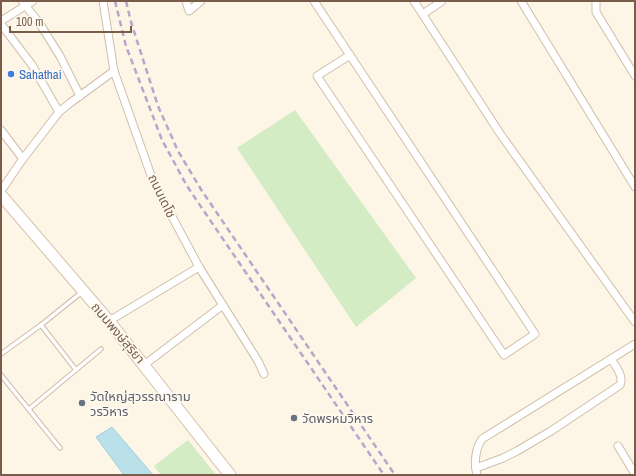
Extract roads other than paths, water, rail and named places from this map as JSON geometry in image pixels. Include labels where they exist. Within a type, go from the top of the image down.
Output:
[{"type":"main road","name":"ถนนพงษ์สุริยา","points":[[1,195],[109,321],[230,475]]},
{"type":"street","points":[[33,1],[24,3],[1,23],[32,65],[60,112]]},
{"type":"street","name":"ถนนเดโช","points":[[103,1],[114,71],[153,181],[199,268],[258,361],[264,374]]},
{"type":"street","points":[[186,1],[189,11],[201,1]]},
{"type":"street","points":[[314,1],[350,55],[535,334],[504,355],[316,76],[350,55]]},
{"type":"street","points":[[414,1],[501,135],[635,322]]},
{"type":"street","points":[[423,14],[442,1]]},
{"type":"street","points":[[521,1],[635,187]]},
{"type":"street","points":[[596,1],[596,12],[635,76]]},
{"type":"street","points":[[24,3],[40,24],[60,56],[80,96]]},
{"type":"street","points":[[1,191],[23,159],[60,112],[114,71]]},
{"type":"street","points":[[1,130],[23,159]]},
{"type":"street","points":[[109,321],[199,268]]},
{"type":"street","points":[[144,365],[223,305]]},
{"type":"street","points":[[611,358],[621,377],[622,382],[620,385],[552,430],[517,451],[476,472],[476,455],[478,446],[484,437],[611,358],[635,344]]},
{"type":"street","points":[[618,446],[635,474]]},
{"type":"lane","points":[[1,354],[83,292]]},
{"type":"lane","points":[[41,325],[76,370]]},
{"type":"lane","points":[[29,409],[101,349]]},
{"type":"lane","points":[[1,375],[60,448]]},
{"type":"water","points":[[112,427],[153,475],[124,475],[96,437]]},
{"type":"railway","points":[[115,1],[126,46],[162,140],[187,186],[384,475]]},
{"type":"railway","points":[[126,1],[131,22],[158,106],[178,151],[202,191],[395,475]]},
{"type":"place","name":"Sahathai","points":[[11,74]]},
{"type":"place","name":"วัดใหญ่สุวรรณาราม วรวิหาร","points":[[82,403]]},
{"type":"place","name":"วัดพรหมวิหาร","points":[[294,418]]}]
